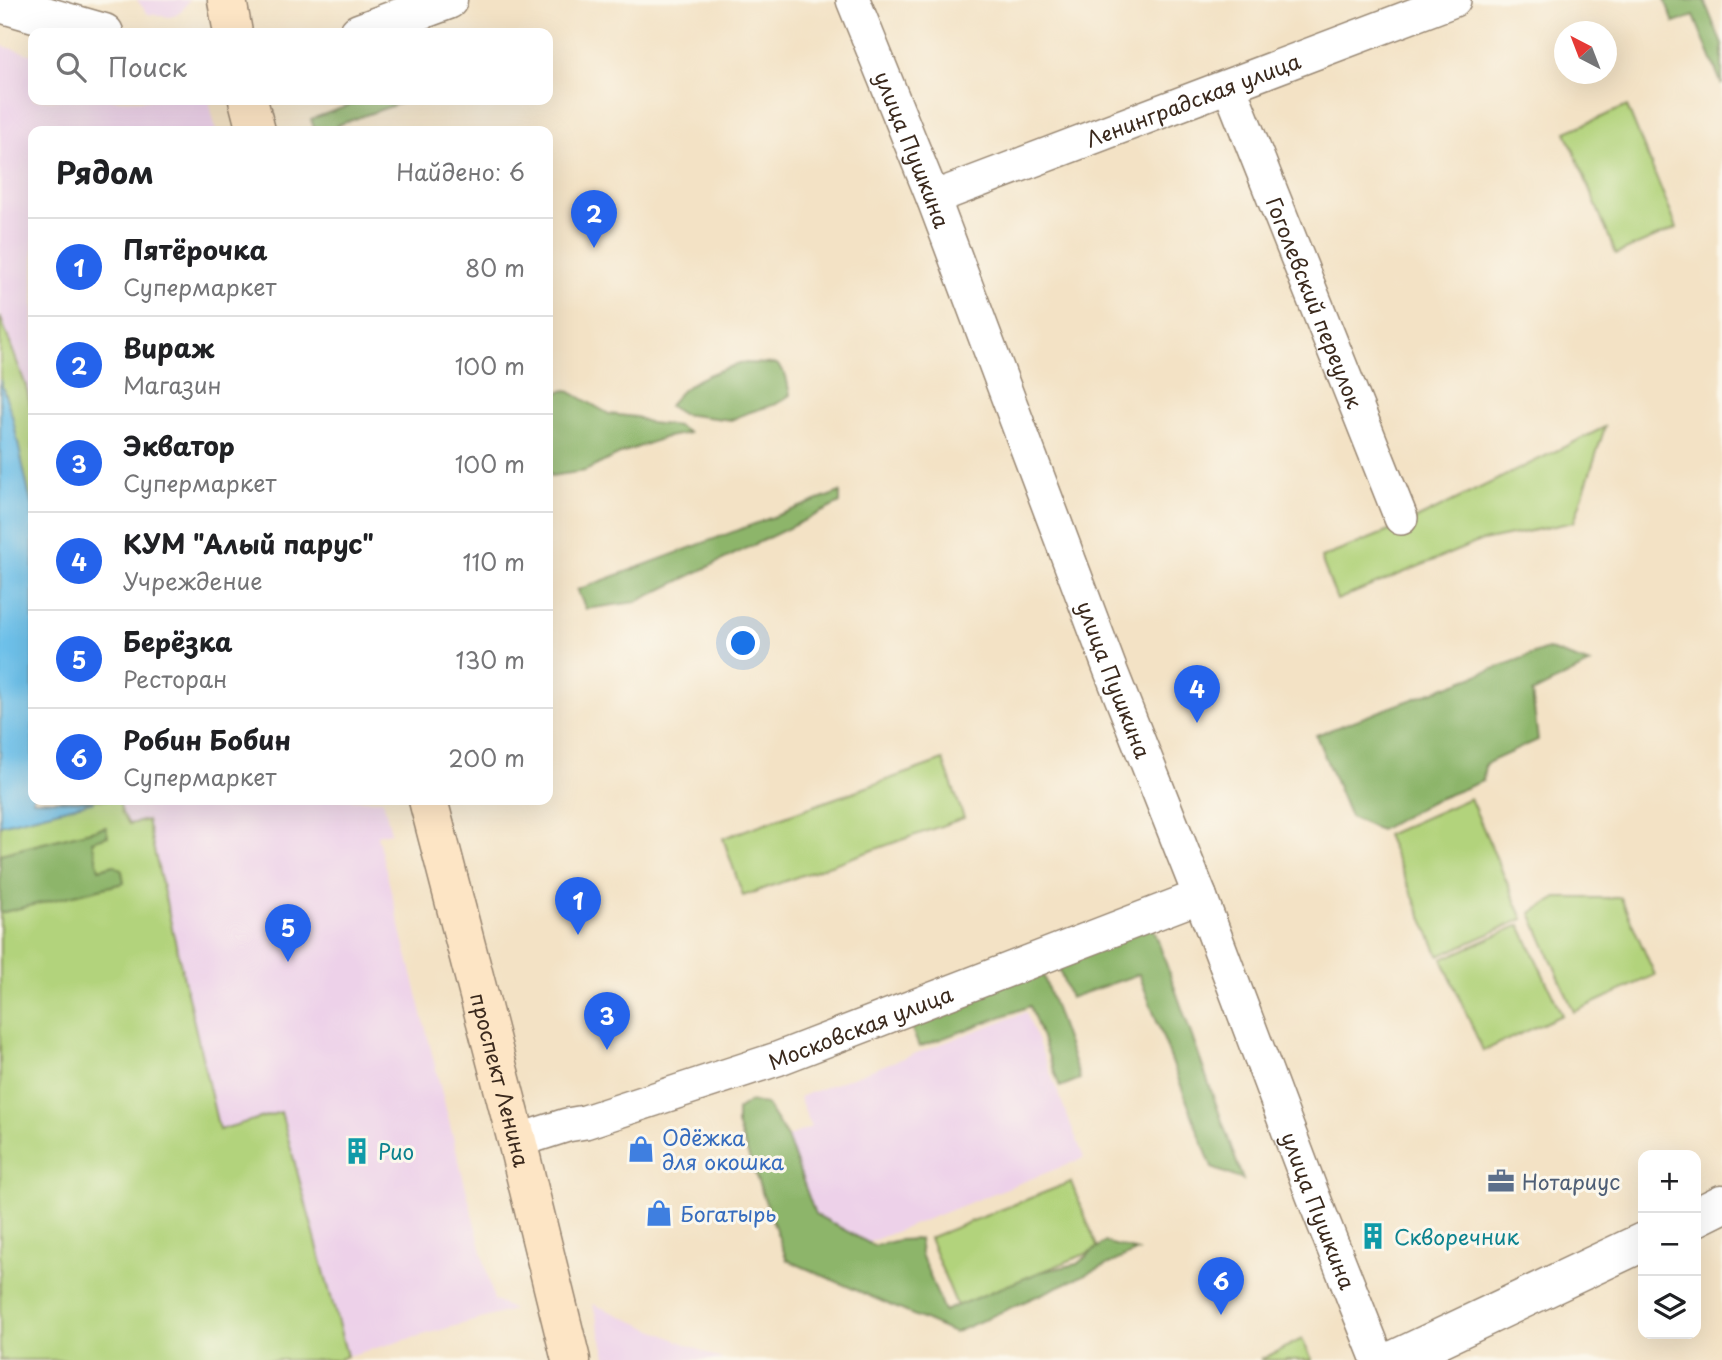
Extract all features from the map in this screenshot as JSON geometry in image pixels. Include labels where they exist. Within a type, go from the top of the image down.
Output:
[{"type":"main road","points":[[227,0],[232,28]]},
{"type":"main road","points":[[249,105],[255,126]]},
{"type":"main road","name":"проспект Ленина","points":[[429,805],[571,1360]]},
{"type":"street","points":[[372,28],[448,0]]},
{"type":"street","name":"улица Пушкина","points":[[853,0],[933,198],[1110,668],[1378,1360]]},
{"type":"street","name":"Ленинградская улица","points":[[933,198],[1454,0]]},
{"type":"street","points":[[0,3],[87,28]]},
{"type":"street","name":"Гоголевский переулок","points":[[1229,86],[1401,518]]},
{"type":"street","name":"Московская улица","points":[[517,1141],[585,1122],[778,1059],[1200,896]]},
{"type":"street","points":[[1701,1214],[1722,1204]]},
{"type":"street","points":[[1394,1360],[1638,1244]]},
{"type":"shaded area","points":[[137,0],[189,0],[181,12],[170,17],[148,14]]},
{"type":"shaded area","points":[[0,45],[28,53],[28,105],[210,105],[215,126],[28,126],[28,395],[0,316]]},
{"type":"shaded area","points":[[120,805],[384,805],[391,832],[377,835],[494,1300],[513,1310],[347,1356],[281,1113],[219,1130],[148,820],[129,824]]},
{"type":"shaded area","points":[[1026,1012],[1084,1158],[869,1242],[815,1214],[787,1137],[811,1127],[799,1097]]},
{"type":"shaded area","points":[[593,1304],[723,1360],[607,1360]]},
{"type":"green space","points":[[1665,0],[1704,0],[1722,45],[1722,85],[1694,16],[1674,23]]},
{"type":"green space","points":[[350,105],[394,105],[337,126],[313,126],[311,119]]},
{"type":"green space","points":[[1627,106],[1677,228],[1616,254],[1566,132]]},
{"type":"green space","points":[[0,316],[28,395],[28,805],[120,805],[129,824],[147,820],[219,1130],[281,1112],[347,1356],[338,1360],[0,1360]]},
{"type":"green space","points":[[742,363],[777,364],[786,376],[790,395],[776,404],[731,420],[682,414],[669,406],[692,383]]},
{"type":"green space","points":[[567,390],[609,414],[678,426],[688,433],[663,438],[622,453],[585,471],[553,476],[553,393]]},
{"type":"green space","points":[[1605,427],[1574,522],[1478,542],[1337,600],[1321,558],[1404,525]]},
{"type":"green space","points":[[840,492],[840,503],[636,602],[586,609],[577,590]]},
{"type":"green space","points":[[1547,649],[1590,664],[1532,693],[1538,740],[1485,764],[1483,781],[1430,802],[1380,830],[1350,817],[1316,735]]},
{"type":"green space","points":[[943,760],[964,818],[743,896],[723,838]]},
{"type":"green space","points":[[1470,798],[1523,919],[1439,956],[1386,835]]},
{"type":"green space","points":[[106,827],[108,836],[92,841],[99,869],[114,865],[122,871],[124,883],[0,913],[0,854]]},
{"type":"green space","points":[[1557,898],[1621,898],[1655,975],[1574,1012],[1531,913]]},
{"type":"green space","points":[[1152,924],[1243,1180],[1212,1168],[1139,974],[1070,998],[1056,960]]},
{"type":"green space","points":[[1520,925],[1562,1015],[1483,1051],[1442,959]]},
{"type":"green space","points":[[1041,969],[1080,1079],[1060,1087],[1030,1006],[919,1047],[908,1019]]},
{"type":"green space","points":[[749,1102],[766,1104],[787,1137],[815,1214],[874,1246],[919,1239],[921,1254],[944,1311],[1040,1272],[1077,1264],[1104,1242],[1138,1251],[954,1333],[787,1260],[737,1125],[737,1110]]},
{"type":"green space","points":[[1071,1182],[1098,1249],[957,1306],[929,1238]]},
{"type":"green space","points":[[1302,1339],[1312,1360],[1260,1360]]},
{"type":"water","points":[[0,380],[12,415],[28,489],[28,805],[79,805],[0,825]]},
{"type":"place","name":"Вираж","points":[[594,248]]},
{"type":"place","name":"КУМ \"Алый парус\"","points":[[1197,723]]},
{"type":"place","name":"Пятёрочка","points":[[578,935]]},
{"type":"place","name":"Берёзка","points":[[288,962]]},
{"type":"place","name":"Экватор","points":[[607,1050]]},
{"type":"place","name":"Одёжка для окошка","points":[[641,1149]]},
{"type":"place","name":"Рио","points":[[357,1151]]},
{"type":"place","name":"Нотариус","points":[[1501,1181]]},
{"type":"place","name":"Богатырь","points":[[659,1213]]},
{"type":"place","name":"Скворечник","points":[[1373,1236]]},
{"type":"place","name":"Робин Бобин","points":[[1221,1315]]}]
